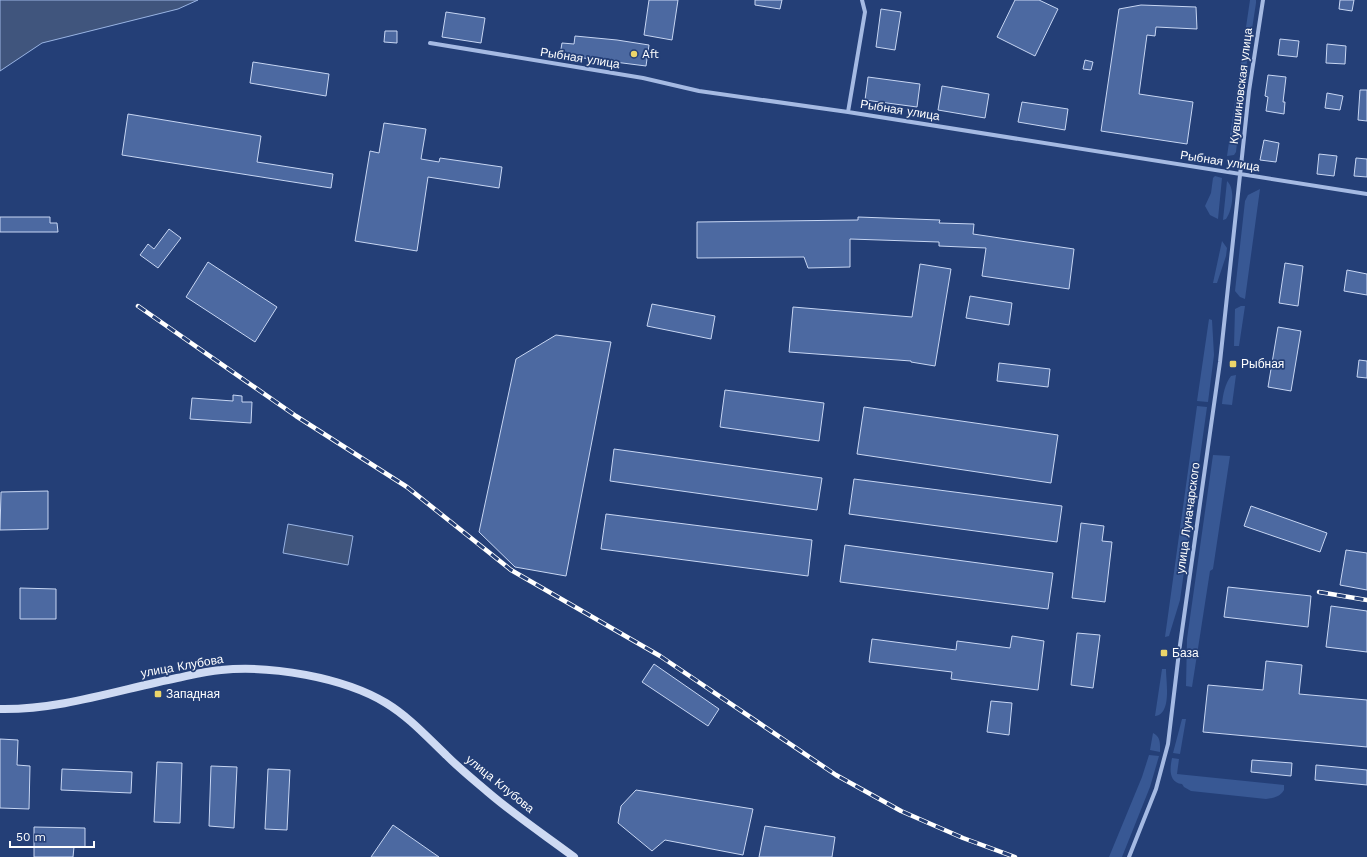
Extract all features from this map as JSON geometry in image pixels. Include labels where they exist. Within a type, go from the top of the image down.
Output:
[{"type":"main road","name":"улица Клубова","points":[[0,709],[53,706],[157,682],[220,670],[280,671],[332,681],[368,694],[386,703],[403,715],[417,726],[447,757],[492,796],[574,857]]},
{"type":"street","points":[[848,112],[865,12],[862,0]]},
{"type":"street","name":"Кувшиновская улица","points":[[1240,175],[1251,76],[1263,0]]},
{"type":"street","name":"Рыбная улица","points":[[430,43],[643,78],[699,92],[848,112],[1367,194]]},
{"type":"street","name":"улица Луначарского","points":[[1129,857],[1156,789],[1168,744],[1179,652],[1220,362],[1240,175]]},
{"type":"shaded area","points":[[0,0],[198,0],[178,9],[42,43],[0,71]]},
{"type":"shaded area","points":[[1250,0],[1256,0],[1256,3],[1244,81],[1236,152],[1234,155],[1227,156]]},
{"type":"shaded area","points":[[1215,176],[1222,178],[1218,219],[1210,215],[1205,206],[1211,193],[1213,178]]},
{"type":"shaded area","points":[[1227,181],[1230,185],[1232,200],[1230,211],[1226,219],[1223,220]]},
{"type":"shaded area","points":[[1260,189],[1245,299],[1240,297],[1235,291],[1245,201],[1248,195]]},
{"type":"shaded area","points":[[1222,241],[1227,248],[1226,256],[1217,283],[1213,283]]},
{"type":"shaded area","points":[[1245,306],[1239,346],[1234,346],[1235,309]]},
{"type":"shaded area","points":[[1209,319],[1212,320],[1214,355],[1208,402],[1197,401]]},
{"type":"shaded area","points":[[1236,375],[1232,405],[1222,404],[1227,382],[1231,376]]},
{"type":"shaded area","points":[[1197,406],[1207,407],[1180,600],[1169,636],[1165,637]]},
{"type":"shaded area","points":[[1213,455],[1230,456],[1213,569],[1210,571],[1192,687],[1186,686],[1187,639]]},
{"type":"shaded area","points":[[288,524],[353,536],[348,565],[283,553]]},
{"type":"shaded area","points":[[1162,669],[1166,669],[1166,704],[1164,710],[1155,716]]},
{"type":"shaded area","points":[[1182,719],[1186,719],[1180,754],[1173,753]]},
{"type":"shaded area","points":[[1153,733],[1159,739],[1160,752],[1150,750]]},
{"type":"shaded area","points":[[1149,755],[1159,756],[1150,787],[1122,857],[1109,857],[1142,777]]},
{"type":"shaded area","points":[[1172,758],[1179,759],[1177,774],[1284,785],[1284,790],[1274,798],[1266,799],[1191,791],[1182,784],[1177,783],[1172,778]]},
{"type":"building","points":[[649,0],[678,0],[672,40],[644,35]]},
{"type":"building","points":[[755,0],[782,0],[780,9],[755,5]]},
{"type":"building","points":[[1015,0],[1039,0],[1058,9],[1035,56],[997,37]]},
{"type":"building","points":[[1340,0],[1354,0],[1352,11],[1339,9]]},
{"type":"building","points":[[1141,5],[1196,7],[1197,29],[1156,27],[1155,36],[1147,35],[1139,94],[1193,102],[1187,144],[1101,131],[1119,9]]},
{"type":"building","points":[[881,9],[901,12],[895,50],[876,47]]},
{"type":"building","points":[[446,12],[485,18],[481,43],[442,37]]},
{"type":"building","points":[[385,31],[397,31],[397,43],[384,42]]},
{"type":"building","points":[[575,36],[649,45],[646,66],[560,55],[562,43],[574,44]]},
{"type":"building","points":[[1280,39],[1299,41],[1297,57],[1278,55]]},
{"type":"building","points":[[1327,44],[1346,46],[1345,64],[1326,63]]},
{"type":"building","points":[[1085,60],[1093,62],[1091,70],[1083,69]]},
{"type":"building","points":[[253,62],[329,74],[326,96],[250,83]]},
{"type":"building","points":[[1268,75],[1286,77],[1283,102],[1285,102],[1284,114],[1266,111],[1268,97],[1265,96]]},
{"type":"building","points":[[868,77],[920,84],[917,107],[865,100]]},
{"type":"building","points":[[942,86],[989,94],[985,118],[938,110]]},
{"type":"building","points":[[1360,90],[1367,90],[1367,121],[1358,120]]},
{"type":"building","points":[[1327,93],[1343,96],[1340,110],[1325,108]]},
{"type":"building","points":[[1022,102],[1068,109],[1065,130],[1018,122]]},
{"type":"building","points":[[128,114],[261,136],[257,162],[333,174],[331,188],[122,155]]},
{"type":"building","points":[[384,123],[426,129],[421,159],[439,162],[440,158],[502,167],[499,188],[428,177],[417,251],[355,241],[370,151],[379,153]]},
{"type":"building","points":[[1264,140],[1279,143],[1276,162],[1260,160]]},
{"type":"building","points":[[1319,154],[1337,156],[1334,176],[1317,174]]},
{"type":"building","points":[[1356,158],[1367,159],[1367,177],[1354,176]]},
{"type":"building","points":[[0,217],[50,217],[50,223],[57,223],[58,232],[0,232]]},
{"type":"building","points":[[858,217],[940,220],[939,223],[974,224],[973,234],[1074,249],[1069,289],[982,276],[986,248],[939,246],[939,242],[850,239],[850,267],[808,268],[804,257],[697,258],[697,222],[858,220]]},
{"type":"building","points":[[169,229],[181,238],[158,268],[140,255],[148,244],[154,249]]},
{"type":"building","points":[[208,262],[277,307],[255,342],[186,297]]},
{"type":"building","points":[[1285,263],[1303,266],[1298,306],[1279,303]]},
{"type":"building","points":[[920,264],[951,269],[935,366],[911,361],[789,352],[793,307],[912,317]]},
{"type":"building","points":[[1347,270],[1367,274],[1367,295],[1344,291]]},
{"type":"building","points":[[970,296],[1012,303],[1009,325],[966,318]]},
{"type":"building","points":[[652,304],[715,316],[711,339],[647,326]]},
{"type":"building","points":[[1278,327],[1301,331],[1291,391],[1268,387]]},
{"type":"building","points":[[556,335],[611,342],[566,576],[515,567],[479,532],[516,359]]},
{"type":"building","points":[[1359,360],[1367,361],[1367,378],[1357,377]]},
{"type":"building","points":[[999,363],[1050,369],[1048,387],[997,381]]},
{"type":"building","points":[[725,390],[824,403],[819,441],[720,427]]},
{"type":"building","points":[[233,395],[242,396],[242,402],[252,402],[251,423],[190,419],[192,398],[233,401]]},
{"type":"building","points":[[864,407],[1058,435],[1051,483],[857,454]]},
{"type":"building","points":[[614,449],[822,478],[817,510],[610,481]]},
{"type":"building","points":[[854,479],[1062,506],[1057,542],[849,514]]},
{"type":"building","points":[[48,491],[48,529],[0,530],[1,492]]},
{"type":"building","points":[[1251,506],[1327,533],[1320,552],[1244,526]]},
{"type":"building","points":[[606,514],[812,540],[808,576],[601,549]]},
{"type":"building","points":[[1081,523],[1104,526],[1102,541],[1112,542],[1105,602],[1072,598]]},
{"type":"building","points":[[845,545],[1053,573],[1048,609],[840,582]]},
{"type":"building","points":[[1346,550],[1367,553],[1367,590],[1340,585]]},
{"type":"building","points":[[1228,587],[1311,596],[1308,627],[1224,617]]},
{"type":"building","points":[[20,588],[56,589],[56,619],[20,619]]},
{"type":"building","points":[[1331,606],[1367,611],[1367,652],[1326,647]]},
{"type":"building","points":[[1077,633],[1100,635],[1093,688],[1071,685]]},
{"type":"building","points":[[1012,636],[1044,641],[1038,690],[951,679],[952,672],[869,662],[872,639],[956,650],[957,641],[1010,648]]},
{"type":"building","points":[[1266,661],[1302,665],[1299,694],[1367,700],[1367,747],[1203,732],[1208,685],[1263,690]]},
{"type":"building","points":[[654,664],[719,709],[708,726],[642,682]]},
{"type":"building","points":[[991,701],[1012,703],[1009,735],[987,732]]},
{"type":"building","points":[[0,739],[18,740],[17,765],[30,766],[29,809],[0,808]]},
{"type":"building","points":[[1252,760],[1292,763],[1291,776],[1251,772]]},
{"type":"building","points":[[157,762],[182,763],[180,823],[154,822]]},
{"type":"building","points":[[1316,765],[1367,770],[1367,785],[1315,780]]},
{"type":"building","points":[[211,766],[237,767],[234,828],[209,826]]},
{"type":"building","points":[[62,769],[132,772],[131,793],[61,790]]},
{"type":"building","points":[[268,769],[290,770],[287,830],[265,829]]},
{"type":"building","points":[[636,790],[753,809],[743,855],[665,840],[652,851],[618,823],[621,806]]},
{"type":"building","points":[[393,825],[439,857],[371,857]]},
{"type":"building","points":[[765,826],[835,837],[832,857],[759,857]]},
{"type":"building","points":[[34,827],[85,828],[85,847],[74,847],[73,857],[34,857]]},
{"type":"railway","points":[[138,306],[296,416],[407,487],[511,570],[660,656],[836,775],[901,811],[963,838],[1015,857]]},
{"type":"railway","points":[[1319,592],[1367,600]]},
{"type":"place","name":"Aft","points":[[634,54]]},
{"type":"place","name":"Рыбная","points":[[1233,364]]},
{"type":"place","name":"База","points":[[1164,653]]},
{"type":"place","name":"Западная","points":[[158,694]]}]
